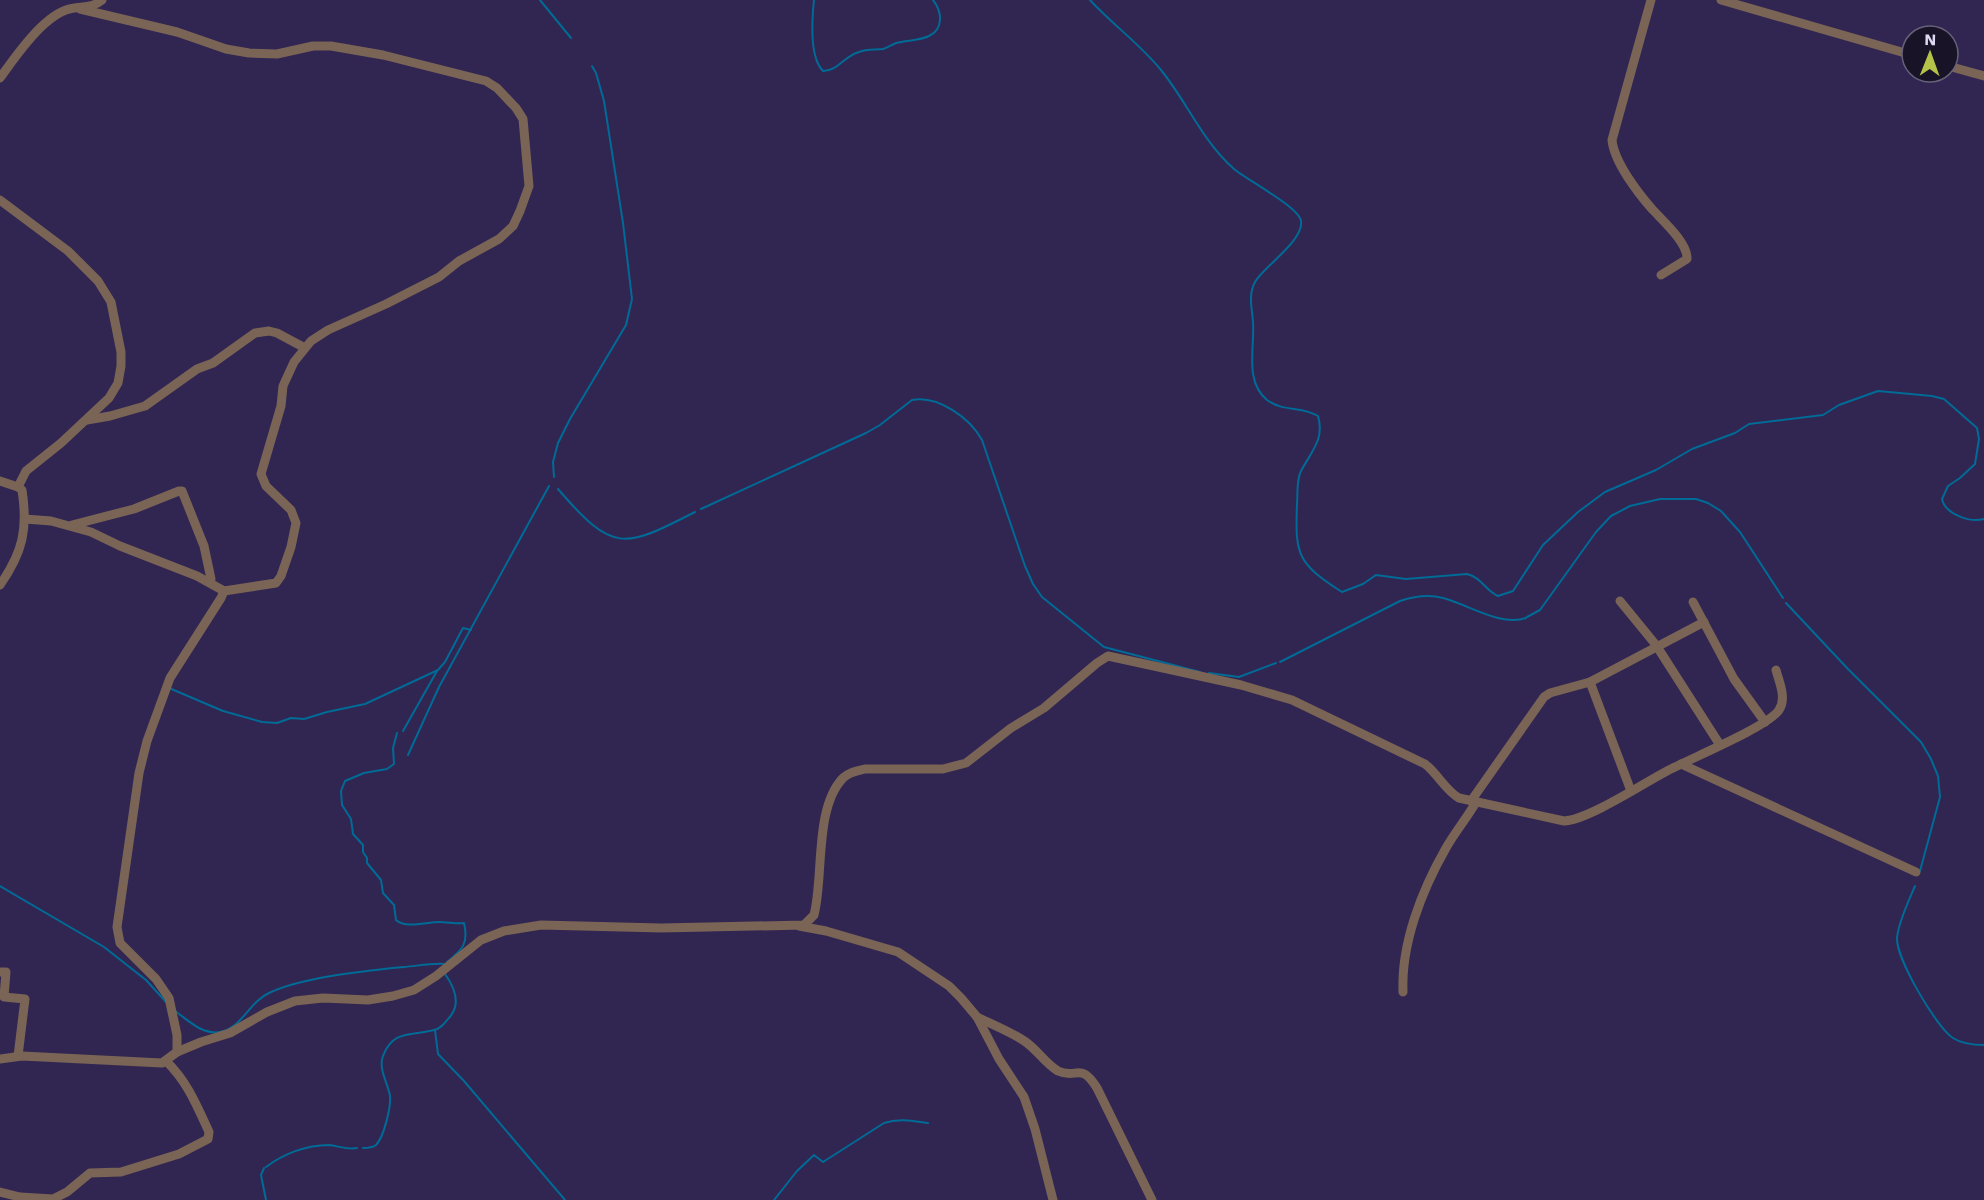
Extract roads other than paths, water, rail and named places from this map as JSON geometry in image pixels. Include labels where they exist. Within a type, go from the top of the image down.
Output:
[{"type":"street","points":[[0,78],[45,23],[66,10],[94,6],[102,0]]},
{"type":"street","points":[[1651,0],[1612,141],[1614,154],[1624,170],[1643,198],[1674,233],[1687,255],[1687,259],[1661,275]]},
{"type":"street","points":[[1721,0],[1900,52]]},
{"type":"street","points":[[25,519],[40,519],[72,525],[120,546],[171,564],[224,591],[276,583],[281,576],[296,530],[295,517],[266,486],[261,474],[285,380],[290,369],[304,348],[328,330],[439,277],[459,261],[485,248],[509,231],[517,219],[530,186],[525,132],[520,113],[497,88],[486,81],[429,65],[331,46],[313,46],[277,54],[226,49],[177,32],[80,9]]},
{"type":"street","points":[[1960,69],[1984,76]]},
{"type":"street","points":[[0,200],[68,251],[98,281],[111,302],[119,338],[121,366],[118,383],[109,398],[26,471],[18,487]]},
{"type":"street","points":[[85,421],[145,406],[197,369],[213,363],[255,333],[277,333],[304,348]]},
{"type":"street","points":[[0,481],[22,490],[25,519],[21,549],[0,585]]},
{"type":"street","points":[[72,525],[134,508],[182,491],[204,546],[210,583]]},
{"type":"street","points":[[177,1052],[177,1035],[169,998],[156,979],[122,946],[117,927],[139,772],[147,741],[170,678],[224,591]]},
{"type":"street","points":[[1620,601],[1656,645],[1720,745]]},
{"type":"street","points":[[1694,602],[1734,679],[1765,722]]},
{"type":"street","points":[[1403,992],[1410,936],[1420,902],[1444,851],[1473,801],[1544,697],[1550,693],[1590,682],[1656,645],[1704,622]]},
{"type":"street","points":[[799,926],[808,923],[814,915],[824,826],[835,791],[843,778],[865,769],[943,769],[966,763],[1011,728],[1044,708],[1096,663],[1108,656],[1241,685],[1301,703],[1425,764],[1438,774],[1453,794],[1473,801],[1552,819],[1569,820],[1631,791],[1775,715],[1782,702],[1776,670]]},
{"type":"street","points":[[1590,682],[1631,791]]},
{"type":"street","points":[[1681,764],[1916,872]]},
{"type":"street","points":[[0,1059],[18,1056],[154,1063],[166,1061],[177,1052],[230,1033],[267,1012],[295,1001],[323,998],[368,1000],[408,992],[436,976],[481,940],[494,933],[521,927],[541,925],[661,928],[799,926],[826,931],[898,952],[949,986],[977,1017],[999,1059],[1024,1098],[1035,1130],[1053,1200]]},
{"type":"street","points":[[0,972],[6,972],[4,997],[25,999],[18,1056]]},
{"type":"street","points":[[977,1017],[1024,1040],[1060,1072],[1082,1072],[1089,1076],[1152,1200]]},
{"type":"street","points":[[0,1192],[20,1197],[53,1199],[67,1192],[90,1173],[121,1172],[179,1154],[208,1139],[209,1132],[188,1088],[182,1077],[166,1061]]},
{"type":"waterway","points":[[540,0],[571,38]]},
{"type":"waterway","points":[[814,0],[813,47],[815,57],[823,71],[833,69],[859,52],[883,49],[896,43],[925,38],[934,33],[939,24],[940,14],[933,0]]},
{"type":"waterway","points":[[1090,0],[1161,70],[1213,147],[1223,158],[1234,169],[1292,209],[1301,221],[1296,237],[1260,276],[1253,287],[1251,302],[1253,374],[1260,392],[1273,404],[1318,416],[1320,432],[1298,479],[1298,547],[1307,565],[1342,592],[1363,584],[1376,575],[1406,579],[1467,574],[1476,578],[1498,596],[1513,591],[1543,545],[1578,512],[1605,492],[1656,470],[1692,449],[1735,433],[1749,424],[1823,415],[1839,405],[1878,391],[1944,399],[1977,428],[1979,439],[1975,464],[1948,486],[1942,499],[1948,509],[1959,516],[1972,520],[1984,519]]},
{"type":"waterway","points":[[554,477],[553,462],[558,443],[626,325],[632,299],[604,101],[592,66]]},
{"type":"waterway","points":[[701,509],[866,433],[912,400],[932,401],[961,416],[982,440],[1025,566],[1042,597],[1104,647],[1200,672]]},
{"type":"waterway","points":[[408,755],[439,687],[549,486]]},
{"type":"waterway","points":[[558,489],[592,525],[607,534],[620,538],[635,538],[651,533],[695,512]]},
{"type":"waterway","points":[[1527,617],[1540,610],[1596,532],[1611,516],[1630,506],[1660,499],[1696,499],[1721,511],[1740,532],[1783,598]]},
{"type":"waterway","points":[[1280,662],[1400,601],[1416,597],[1443,598],[1506,620],[1526,618]]},
{"type":"waterway","points":[[1786,603],[1921,742],[1931,759],[1938,776],[1940,797],[1920,871]]},
{"type":"waterway","points":[[169,688],[223,711],[262,722],[277,723],[291,718],[304,719],[365,704],[438,670],[445,662],[463,628],[471,630]]},
{"type":"waterway","points":[[1209,673],[1239,677],[1276,663]]},
{"type":"waterway","points":[[403,731],[437,671]]},
{"type":"waterway","points":[[397,733],[393,748],[394,764],[387,769],[364,773],[345,781],[341,791],[342,805],[351,819],[353,834],[363,845],[367,863],[381,880],[383,893],[394,905],[396,920],[411,925],[439,922],[464,923],[466,936],[463,946],[447,962]]},
{"type":"waterway","points":[[0,886],[104,947],[146,980],[166,1002]]},
{"type":"waterway","points":[[1915,886],[1904,912],[1897,938],[1903,961],[1918,991],[1946,1031],[1960,1042],[1984,1045]]},
{"type":"waterway","points":[[175,1011],[201,1029],[220,1032],[228,1030],[262,997],[283,987],[353,973],[445,964]]},
{"type":"waterway","points":[[363,1148],[376,1145],[382,1136],[386,1122],[390,1096],[382,1061],[387,1047],[398,1037],[438,1029],[455,1008],[456,996],[445,974]]},
{"type":"waterway","points":[[435,1030],[438,1054],[464,1081],[565,1200]]},
{"type":"waterway","points":[[774,1200],[797,1171],[814,1155],[823,1162],[890,1121],[928,1123]]},
{"type":"waterway","points":[[266,1167],[287,1154],[312,1147],[329,1145],[357,1148]]},
{"type":"waterway","points":[[264,1168],[261,1175],[266,1200]]}]
